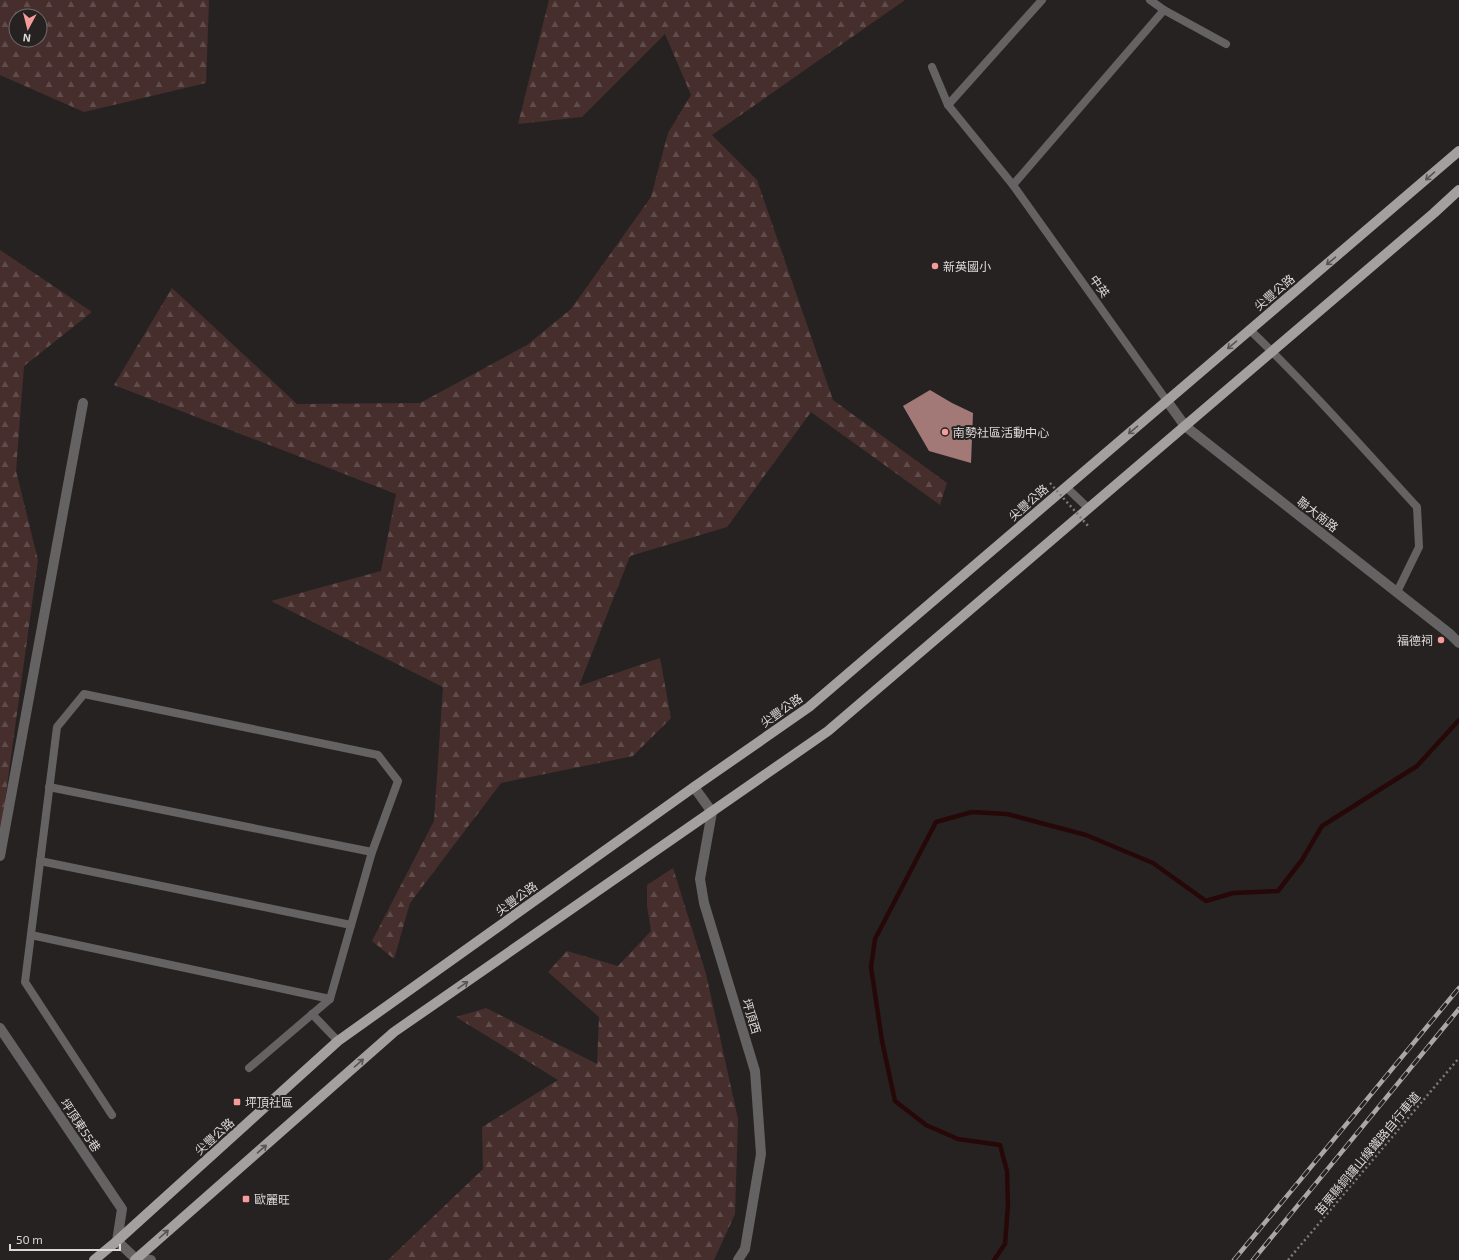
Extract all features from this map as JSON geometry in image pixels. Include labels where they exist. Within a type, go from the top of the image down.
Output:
[{"type":"main road","name":"尖豐公路","points":[[94,1260],[117,1241],[338,1041],[694,787],[809,707],[1459,151]]},
{"type":"main road","points":[[135,1259],[394,1032],[828,731],[1434,214],[1459,190]]},
{"type":"street","name":"聯大南路","points":[[1167,401],[1185,426],[1397,592],[1450,634],[1459,643]]},
{"type":"street","points":[[0,856],[84,403]]},
{"type":"street","points":[[694,787],[712,812]]},
{"type":"street","name":"坪頂西","points":[[712,812],[700,879],[704,903],[755,1071],[760,1154],[745,1249],[741,1259]]},
{"type":"street","name":"坪頂東55巷","points":[[0,1028],[122,1209],[117,1241]]},
{"type":"street","points":[[117,1241],[135,1259],[151,1260]]},
{"type":"lane","points":[[948,105],[1042,0]]},
{"type":"lane","points":[[1150,0],[1164,10],[1226,44]]},
{"type":"lane","points":[[1013,185],[1164,10]]},
{"type":"lane","name":"中英","points":[[932,68],[948,105],[1013,185],[1167,401]]},
{"type":"lane","points":[[1250,330],[1272,351],[1417,507],[1419,547],[1397,592]]},
{"type":"lane","points":[[1066,487],[1088,508]]},
{"type":"lane","points":[[112,1115],[25,982],[57,727],[84,694],[378,755],[398,782],[372,852],[330,999],[248,1068]]},
{"type":"lane","points":[[49,787],[372,852]]},
{"type":"lane","points":[[40,861],[351,925]]},
{"type":"lane","points":[[31,935],[330,999]]},
{"type":"lane","points":[[312,1014],[338,1041]]},
{"type":"path","points":[[1050,483],[1089,527]]},
{"type":"path","name":"苗栗縣銅鑼山線鐵路自行車道","points":[[1288,1260],[1459,1058]]},
{"type":"green space","points":[[0,0],[209,0],[206,83],[84,112],[0,75]]},
{"type":"green space","points":[[549,0],[905,0],[712,135],[757,180],[833,400],[947,483],[940,505],[811,412],[727,527],[630,556],[579,686],[660,658],[671,718],[633,756],[501,783],[410,903],[394,959],[372,941],[434,821],[443,687],[271,601],[381,571],[396,494],[114,385],[172,288],[297,404],[420,403],[527,345],[571,309],[651,197],[668,133],[691,95],[665,34],[582,117],[518,124]]},
{"type":"green space","points":[[0,250],[92,312],[24,366],[16,471],[38,560],[0,837]]},
{"type":"green space","points":[[673,868],[706,974],[738,1119],[735,1214],[714,1260],[388,1260],[483,1169],[482,1127],[558,1080],[456,1017],[486,1008],[597,1064],[599,1017],[548,972],[567,951],[618,966],[651,931],[647,906],[647,885]]},
{"type":"building","name":"南勢社區活動中心","points":[[930,390],[973,413],[971,463],[929,451],[903,406]]},
{"type":"waterway","points":[[994,1260],[1005,1244],[1008,1205],[1007,1171],[1000,1145],[958,1139],[926,1125],[895,1101],[882,1041],[871,967],[875,939],[936,822],[972,812],[1007,814],[1086,835],[1153,863],[1206,901],[1233,893],[1278,891],[1302,860],[1322,826],[1417,766],[1459,720]]},
{"type":"railway","points":[[1234,1260],[1459,988]]},
{"type":"railway","points":[[1253,1260],[1459,1009]]},
{"type":"place","name":"新英國小","points":[[935,266]]},
{"type":"place","name":"南勢社區活動中心","points":[[945,432]]},
{"type":"place","name":"福德祠","points":[[1441,640]]},
{"type":"place","name":"坪頂社區","points":[[237,1102]]},
{"type":"place","name":"歐麗旺","points":[[246,1199]]}]
